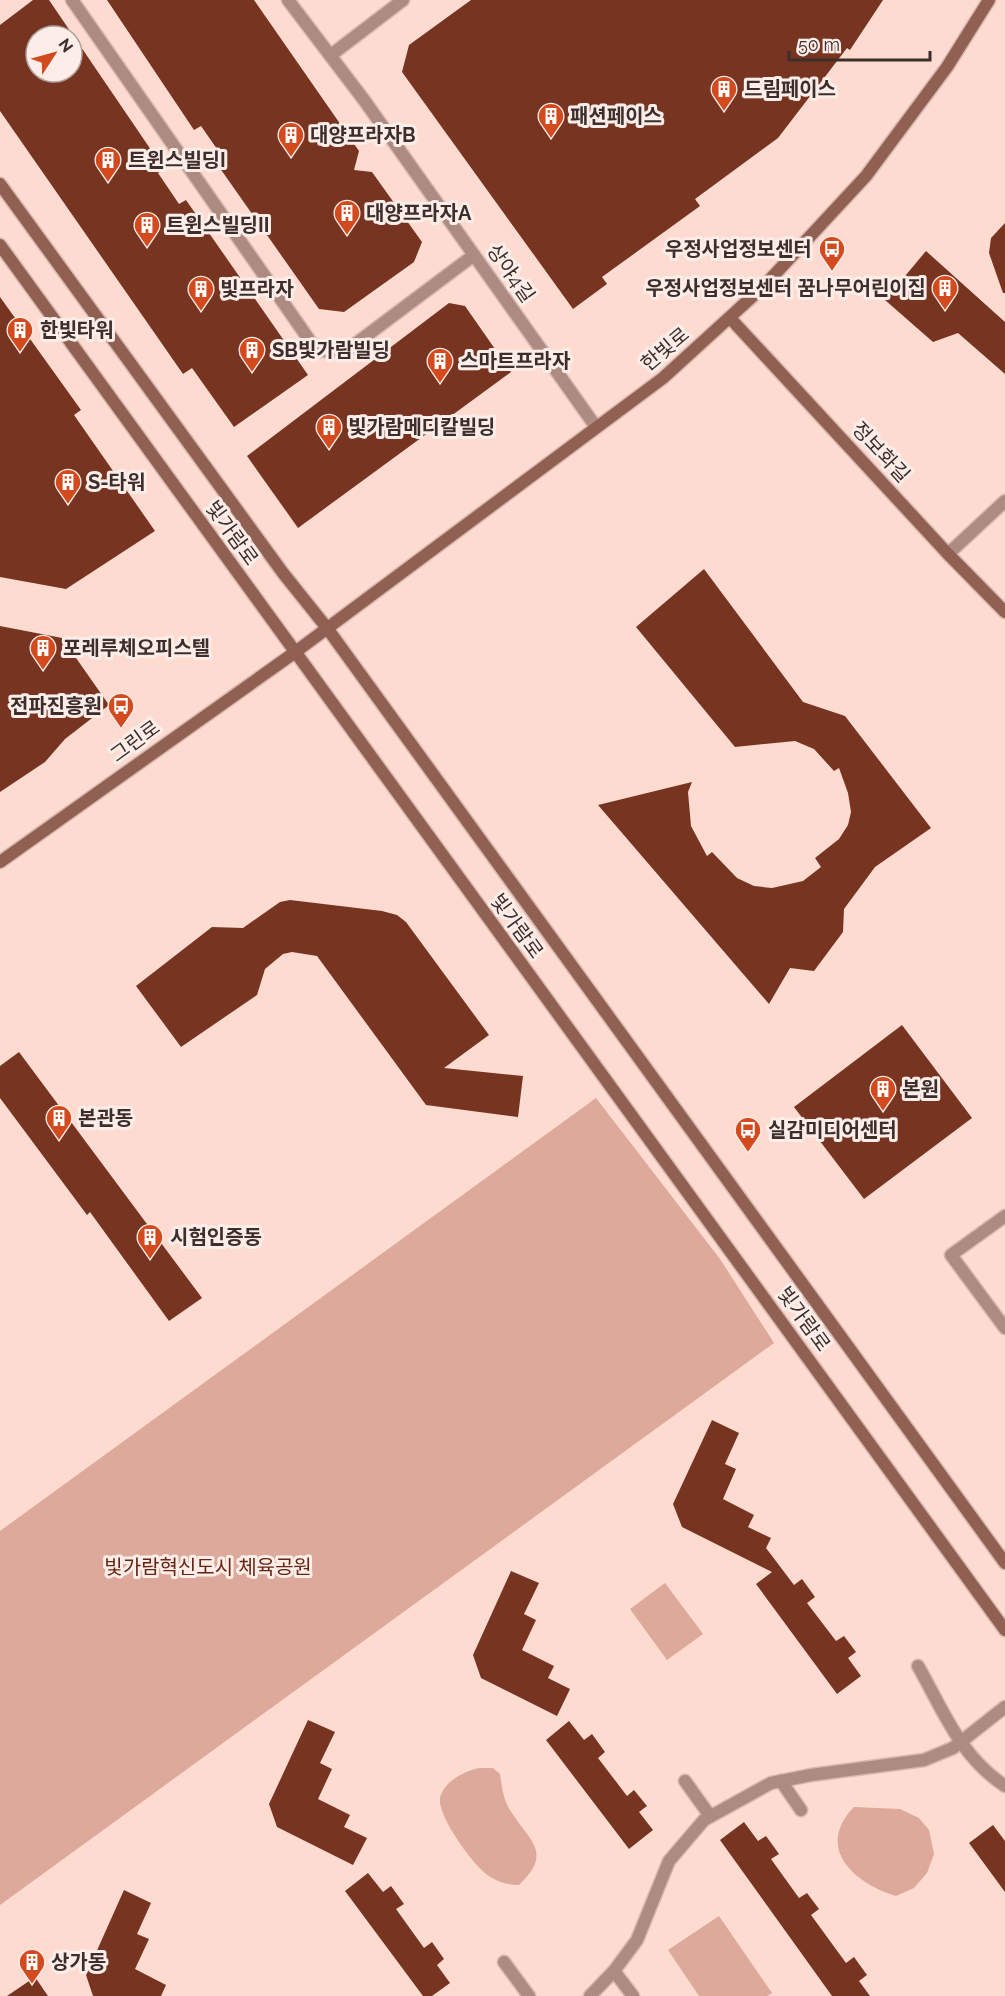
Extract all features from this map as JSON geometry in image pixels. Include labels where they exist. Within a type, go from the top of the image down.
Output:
[{"type":"main road","name":"한빛로","points":[[294,653],[663,378],[730,318],[803,246],[866,176],[947,67],[989,0]]},
{"type":"main road","name":"빛가람로","points":[[0,184],[276,563],[327,628],[1005,1563]]},
{"type":"main road","name":"빛가람로","points":[[0,245],[1005,1630]]},
{"type":"main road","name":"정보화길","points":[[730,318],[948,554],[1005,612]]},
{"type":"main road","name":"그린로","points":[[0,862],[294,653]]},
{"type":"street","points":[[72,0],[317,351],[346,351],[474,255]]},
{"type":"street","name":"상야4길","points":[[288,0],[331,55],[596,427]]},
{"type":"street","points":[[331,55],[403,0]]},
{"type":"street","points":[[948,554],[1005,501]]},
{"type":"street","points":[[1003,1321],[951,1255],[1005,1216]]},
{"type":"street","points":[[918,1666],[959,1743],[991,1777],[1005,1786]]},
{"type":"street","points":[[590,1996],[614,1971],[637,1940],[669,1861],[704,1820],[741,1797],[781,1781],[924,1760],[959,1743],[1005,1707]]},
{"type":"street","points":[[685,1781],[710,1816]]},
{"type":"street","points":[[781,1781],[801,1810]]},
{"type":"street","points":[[504,1962],[529,1996]]},
{"type":"street","points":[[614,1971],[633,1996]]},
{"type":"green space","name":"빛가람혁신도시 체육공원","points":[[596,1098],[720,1259],[774,1343],[0,1905],[0,1531]]},
{"type":"green space","points":[[665,1583],[703,1634],[667,1660],[630,1609]]},
{"type":"green space","points":[[479,1768],[493,1768],[500,1774],[508,1806],[535,1847],[537,1855],[535,1864],[519,1885],[501,1882],[479,1867],[449,1826],[440,1806],[442,1792],[450,1782],[462,1774]]},
{"type":"green space","points":[[854,1807],[900,1809],[919,1818],[929,1830],[934,1854],[927,1873],[914,1888],[896,1896],[867,1883],[845,1862],[839,1850],[838,1837],[843,1822]]},
{"type":"green space","points":[[719,1916],[772,1993],[767,1996],[699,1996],[668,1950]]},
{"type":"building","points":[[33,0],[49,0],[65,24],[24,24],[24,84],[84,84],[84,51],[164,169],[158,173],[179,204],[186,200],[308,375],[234,427],[192,368],[183,374],[0,111],[0,25]]},
{"type":"building","points":[[107,0],[254,0],[359,151],[354,170],[372,172],[422,242],[414,262],[344,312],[319,309],[217,164],[224,159],[201,126],[194,130]]},
{"type":"building","points":[[471,0],[883,0],[850,50],[847,48],[778,138],[695,199],[700,206],[602,277],[607,284],[573,309],[402,72],[409,45]]},
{"type":"building","points":[[1005,223],[1005,293],[1003,293],[989,253],[991,238]]},
{"type":"building","name":"우정사업정보센터 꿈나무어린이집","points":[[926,251],[1005,322],[1005,374],[958,333],[933,342],[885,300]]},
{"type":"building","name":"S-타워","points":[[0,297],[81,410],[74,415],[155,531],[66,589],[0,577]]},
{"type":"building","points":[[449,303],[465,306],[511,372],[298,528],[247,456]]},
{"type":"building","points":[[704,569],[803,702],[845,716],[931,828],[875,867],[844,909],[843,932],[814,971],[790,968],[769,1004],[598,805],[692,782],[688,792],[691,826],[707,856],[712,852],[737,878],[754,886],[772,888],[803,881],[821,867],[815,858],[839,839],[848,825],[851,812],[848,793],[839,768],[834,771],[814,749],[795,741],[735,747],[636,627]]},
{"type":"building","name":"포레루체오피스텔","points":[[0,626],[62,638],[109,705],[65,739],[45,762],[0,792]]},
{"type":"building","points":[[290,900],[382,911],[397,915],[406,922],[489,1035],[444,1068],[523,1076],[518,1117],[426,1105],[317,956],[292,952],[283,954],[265,969],[257,995],[181,1047],[136,986],[212,927],[243,928],[280,902]]},
{"type":"building","name":"본원","points":[[902,1025],[972,1118],[864,1199],[794,1107]]},
{"type":"building","points":[[19,1052],[202,1298],[169,1321],[90,1212],[87,1215],[0,1098],[0,1066]]},
{"type":"building","points":[[712,1420],[739,1433],[725,1464],[736,1469],[723,1499],[754,1515],[748,1527],[771,1538],[766,1548],[794,1585],[802,1579],[815,1597],[807,1603],[836,1641],[844,1636],[856,1652],[848,1658],[861,1676],[837,1694],[756,1584],[772,1572],[682,1527],[673,1504]]},
{"type":"building","points":[[511,1571],[539,1583],[524,1614],[536,1620],[522,1650],[554,1666],[548,1678],[570,1689],[557,1716],[481,1678],[473,1655]]},
{"type":"building","points":[[308,1720],[335,1732],[320,1763],[332,1769],[318,1799],[350,1815],[344,1827],[367,1838],[353,1865],[277,1827],[269,1804]]},
{"type":"building","points":[[569,1721],[584,1740],[592,1734],[605,1752],[598,1758],[627,1796],[634,1790],[647,1806],[639,1812],[653,1830],[629,1849],[546,1740]]},
{"type":"building","points":[[744,1822],[758,1841],[766,1836],[779,1854],[771,1859],[799,1898],[807,1893],[819,1909],[811,1915],[846,1963],[854,1957],[867,1975],[859,1981],[870,1996],[832,1996],[720,1840]]},
{"type":"building","points":[[993,1825],[1005,1841],[1005,1892],[969,1843]]},
{"type":"building","points":[[368,1873],[383,1892],[391,1886],[404,1904],[396,1909],[424,1948],[432,1942],[444,1959],[437,1965],[450,1983],[432,1996],[423,1996],[345,1891]]},
{"type":"building","points":[[124,1890],[151,1903],[137,1934],[149,1939],[135,1969],[166,1985],[161,1996],[93,1996],[86,1975]]},
{"type":"building","name":"상가동","points":[[35,1977],[48,1996],[7,1996]]},
{"type":"place","name":"드림페이스","points":[[724,112]]},
{"type":"place","name":"패션페이스","points":[[551,139]]},
{"type":"place","name":"대양프라자B","points":[[291,158]]},
{"type":"place","name":"트윈스빌딩I","points":[[108,183]]},
{"type":"place","name":"대양프라자A","points":[[347,236]]},
{"type":"place","name":"트윈스빌딩II","points":[[147,248]]},
{"type":"place","name":"우정사업정보센터","points":[[832,272]]},
{"type":"place","name":"우정사업정보센터 꿈나무어린이집","points":[[945,311]]},
{"type":"place","name":"빛프라자","points":[[201,312]]},
{"type":"place","name":"한빛타워","points":[[20,353]]},
{"type":"place","name":"SB빛가람빌딩","points":[[252,373]]},
{"type":"place","name":"스마트프라자","points":[[440,384]]},
{"type":"place","name":"빛가람메디칼빌딩","points":[[329,450]]},
{"type":"place","name":"S-타워","points":[[68,505]]},
{"type":"place","name":"포레루체오피스텔","points":[[43,671]]},
{"type":"place","name":"전파진흥원","points":[[121,729]]},
{"type":"place","name":"본원","points":[[883,1112]]},
{"type":"place","name":"본관동","points":[[59,1141]]},
{"type":"place","name":"실감미디어센터","points":[[748,1153]]},
{"type":"place","name":"시험인증동","points":[[150,1260]]},
{"type":"place","name":"상가동","points":[[32,1985]]}]
